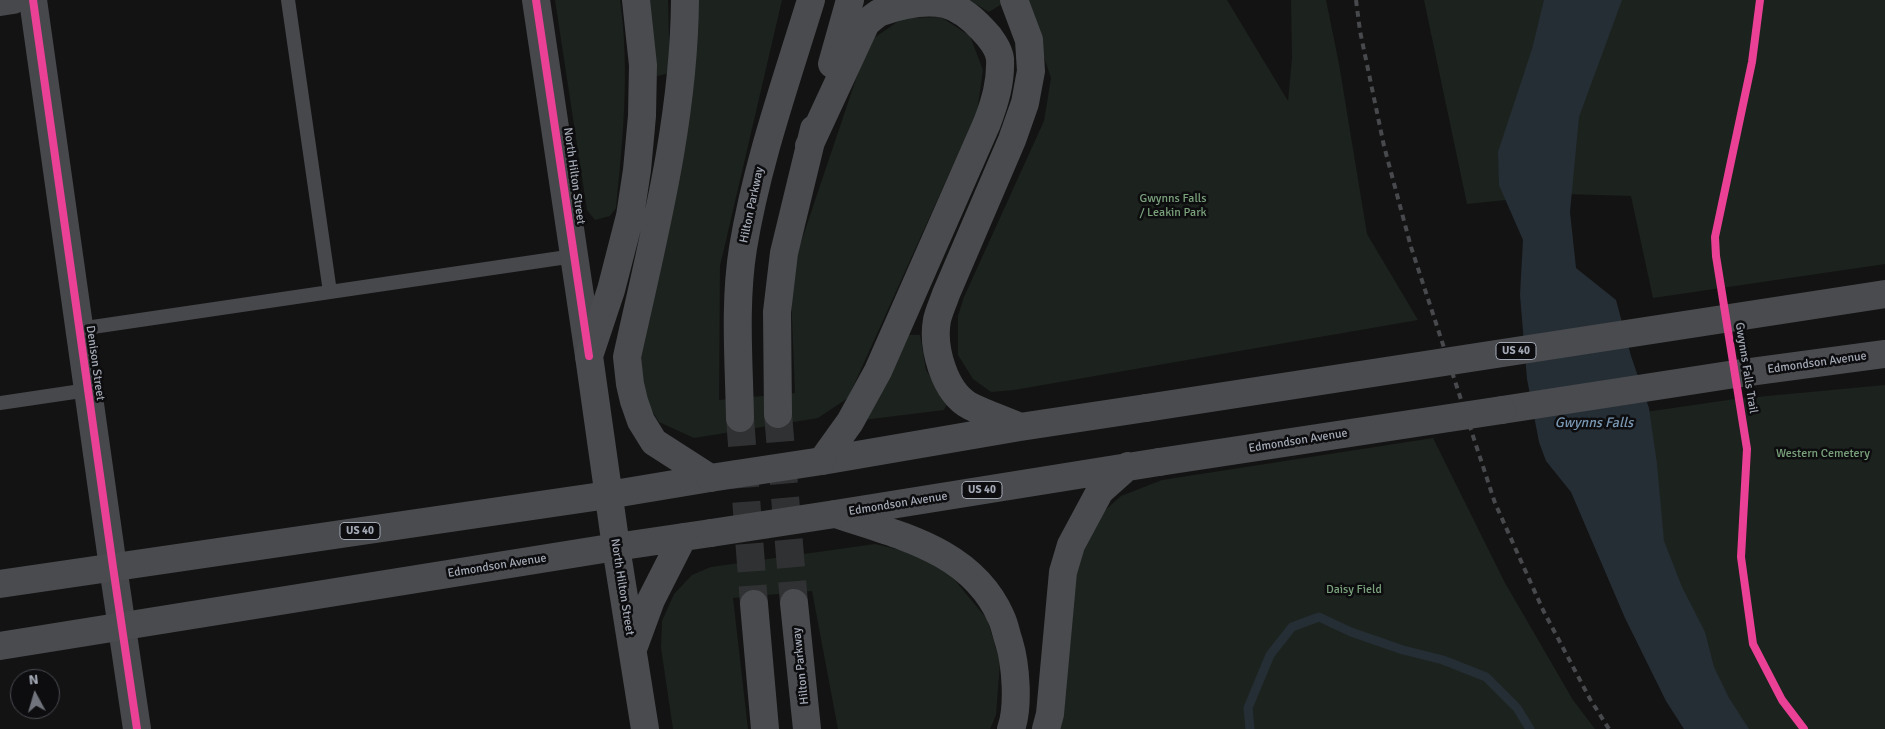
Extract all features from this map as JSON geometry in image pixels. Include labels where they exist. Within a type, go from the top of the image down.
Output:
[{"type":"main road","points":[[589,356],[614,281],[630,216],[642,116],[643,65],[636,0]]},
{"type":"main road","points":[[685,0],[685,43],[680,95],[668,170],[627,357],[634,401],[641,421],[654,442],[710,478]]},
{"type":"main road","name":"Hilton Parkway","points":[[740,418],[737,308],[742,250],[758,169],[811,0]]},
{"type":"main road","points":[[778,414],[777,312],[784,253],[809,146],[850,0]]},
{"type":"main road","points":[[1014,0],[1029,40],[1031,71],[1025,103],[1012,140],[946,294],[937,320],[937,346],[943,373],[954,391],[969,405],[1020,427]]},
{"type":"main road","points":[[809,146],[866,23],[880,12],[895,9],[907,3],[945,4],[960,11],[989,36],[1000,58],[997,98],[994,106],[919,282],[878,371],[850,422],[822,461]]},
{"type":"main road","name":"US 40","points":[[0,584],[608,495],[1020,427],[1885,294]]},
{"type":"main road","name":"Edmondson Avenue","points":[[0,646],[1128,466],[1716,377],[1885,354]]},
{"type":"main road","name":"North Hilton Street","points":[[589,356],[608,495],[645,729]]},
{"type":"main road","points":[[1046,729],[1050,714],[1063,572],[1071,545],[1100,492],[1128,466]]},
{"type":"main road","points":[[835,514],[925,544],[959,564],[984,588],[1001,617],[1013,656],[1016,688],[1011,729]]},
{"type":"main road","points":[[632,651],[651,600],[683,537]]},
{"type":"main road","name":"Hilton Parkway","points":[[794,603],[807,729]]},
{"type":"main road","points":[[754,604],[766,729]]},
{"type":"main road","points":[[803,682],[821,729]]},
{"type":"street","points":[[0,2],[13,0]]},
{"type":"street","name":"Denison Street","points":[[33,0],[137,729]]},
{"type":"street","name":"North Hilton Street","points":[[536,0],[589,356]]},
{"type":"lane","points":[[288,0],[330,292]]},
{"type":"lane","points":[[79,329],[574,256]]},
{"type":"lane","points":[[0,403],[88,390]]},
{"type":"green space","points":[[555,0],[620,0],[625,52],[625,78],[623,130],[616,208],[610,216],[595,220],[587,210]]},
{"type":"green space","points":[[646,0],[668,0],[670,73],[657,76]]},
{"type":"green space","points":[[694,0],[782,0],[720,266],[719,400],[795,393],[791,293],[796,257],[861,64],[874,38],[903,18],[941,17],[970,36],[983,70],[977,112],[848,398],[818,418],[694,438],[659,422],[641,393],[638,365]]},
{"type":"green space","points":[[969,0],[1000,0],[1002,4],[989,12]]},
{"type":"green space","name":"Gwynns Falls / Leakin Park","points":[[1025,0],[1227,0],[1288,101],[1292,58],[1291,0],[1326,0],[1339,64],[1367,234],[1418,320],[1014,390],[991,392],[973,379],[958,355],[958,316],[964,297],[1044,121],[1051,78]]},
{"type":"green space","points":[[1424,0],[1885,0],[1885,264],[1653,298],[1631,196],[1565,194],[1467,204]]},
{"type":"green space","points":[[903,335],[920,335],[926,370],[947,404],[944,410],[863,420]]},
{"type":"green space","name":"Western Cemetery","points":[[1885,385],[1885,729],[1720,729],[1611,417],[1735,399]]},
{"type":"green space","name":"Daisy Field","points":[[1433,438],[1505,583],[1573,700],[1595,729],[1055,729],[1078,552],[1102,513],[1121,496],[1162,480]]},
{"type":"green space","points":[[875,544],[917,554],[948,572],[987,619],[1000,662],[996,715],[990,729],[838,729],[812,591],[733,598],[748,729],[673,729],[661,648],[662,621],[674,594],[692,575],[711,567]]},
{"type":"water","name":"Gwynns Falls","points":[[1544,0],[1622,0],[1579,117],[1570,212],[1576,268],[1616,300],[1631,356],[1649,408],[1657,464],[1664,541],[1682,587],[1705,632],[1714,667],[1729,698],[1749,729],[1684,729],[1666,701],[1625,618],[1571,492],[1546,461],[1539,442],[1527,379],[1520,295],[1523,240],[1499,185],[1498,152],[1532,49]]},
{"type":"waterway","points":[[1250,729],[1248,708],[1270,655],[1292,627],[1319,617],[1351,632],[1403,650],[1443,660],[1486,677],[1517,708],[1530,729]]},
{"type":"tunnel","points":[[778,414],[794,603]]},
{"type":"tunnel","points":[[740,418],[754,604]]},
{"type":"railway","points":[[1356,0],[1360,31],[1384,146],[1411,247],[1495,503],[1543,610],[1590,699],[1609,729]]},
{"type":"cycle path","points":[[33,0],[137,729]]},
{"type":"cycle path","points":[[536,0],[589,356]]},
{"type":"cycle path","name":"Gwynns Falls Trail","points":[[1760,0],[1752,62],[1715,237],[1716,256],[1747,449],[1741,557],[1753,644],[1782,700],[1804,729]]}]
